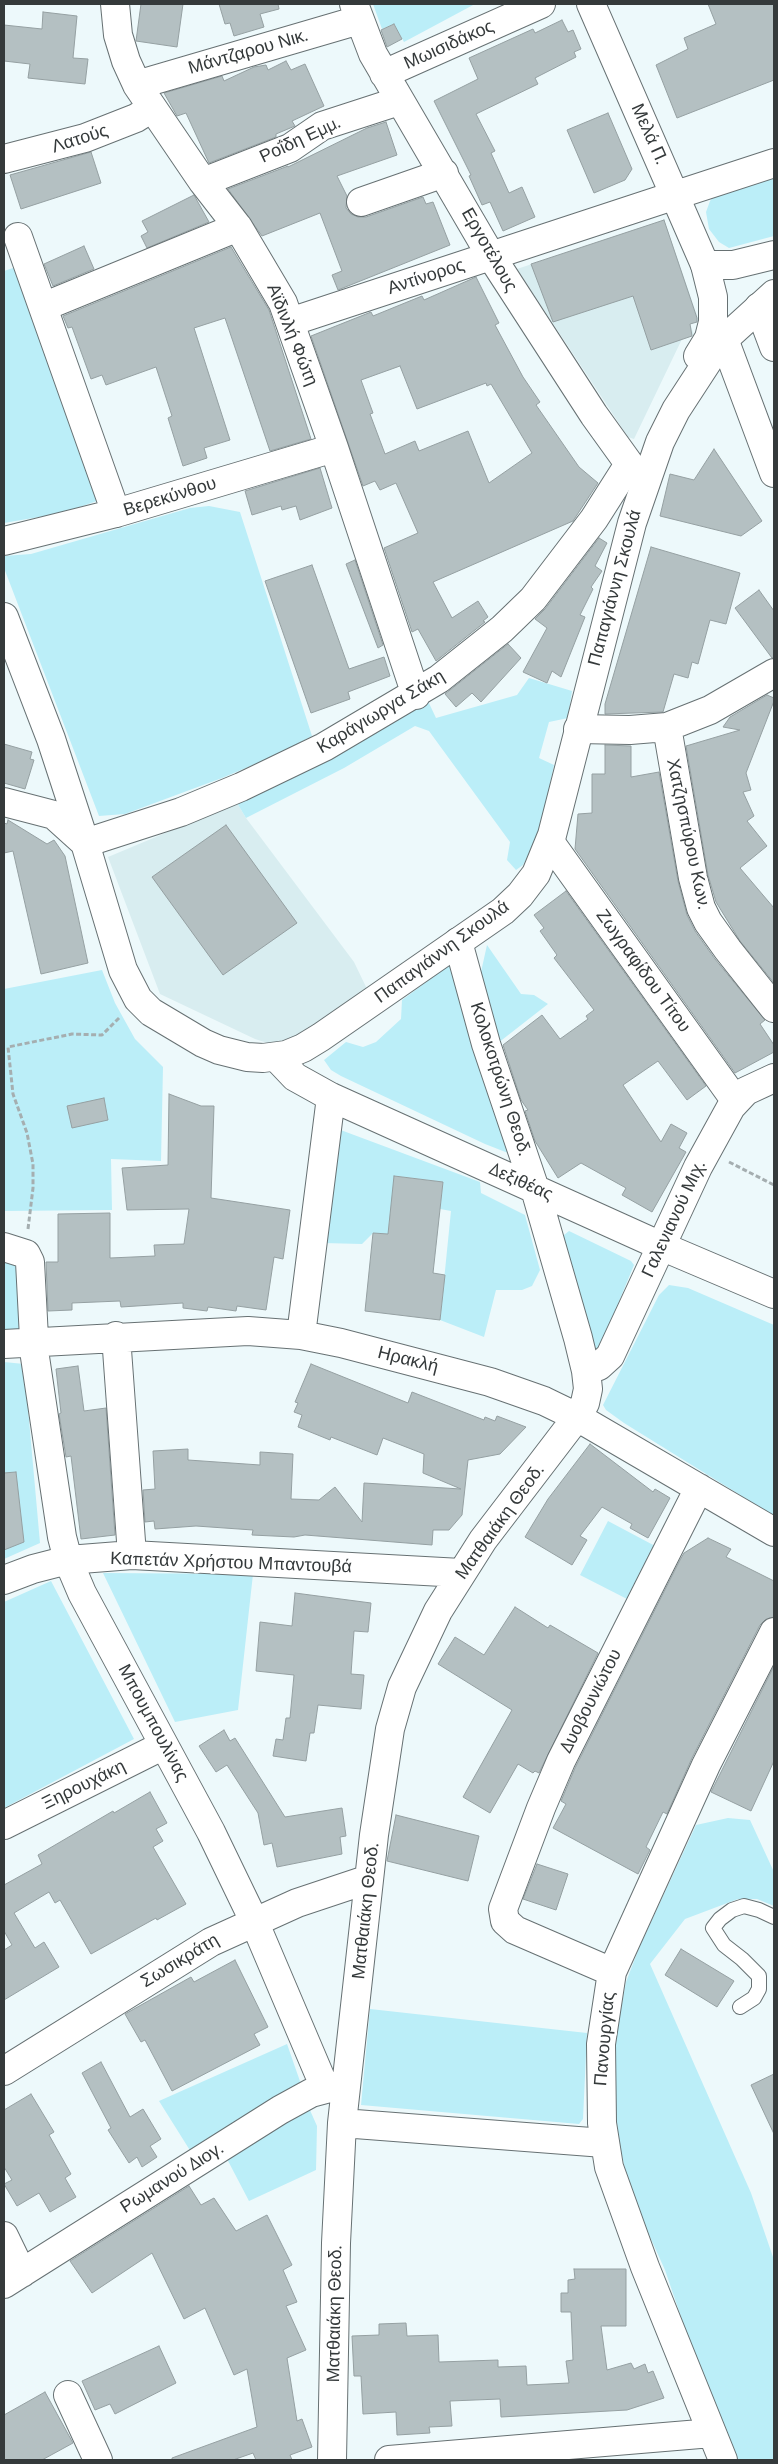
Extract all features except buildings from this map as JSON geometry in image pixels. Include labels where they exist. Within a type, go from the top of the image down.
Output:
[{"type":"street","name":"Αϊδινλή Φώτη","points":[[116,4],[118,34],[126,62],[137,84],[202,182],[238,227],[268,276],[290,322],[416,695]]},
{"type":"street","name":"Μωισιδάκος","points":[[384,74],[541,4]]},
{"type":"street","name":"Μελά Π.","points":[[591,4],[705,265],[712,297],[712,327],[706,344],[685,381],[676,410]]},
{"type":"street","name":"Μάντζαρου Νικ.","points":[[137,84],[357,12]]},
{"type":"street","name":"Εργοτέλους","points":[[357,12],[373,54],[491,256],[636,475]]},
{"type":"street","name":"Ροΐδη Εμμ.","points":[[202,182],[290,148],[322,126],[399,101]]},
{"type":"street","name":"Λατούς","points":[[4,159],[85,138],[136,118],[152,108]]},
{"type":"street","name":"Αντίνορος","points":[[290,322],[774,163]]},
{"type":"street","points":[[361,202],[444,173]]},
{"type":"street","points":[[44,307],[238,227]]},
{"type":"street","points":[[18,237],[116,513]]},
{"type":"street","points":[[705,265],[733,265],[774,255]]},
{"type":"street","points":[[767,300],[774,348]]},
{"type":"street","name":"Παπαγιάννη Σκουλά","points":[[4,617],[48,731],[85,842],[117,952],[128,982],[138,999],[160,1018],[219,1050],[247,1057],[276,1057],[295,1052],[316,1041],[503,911],[520,895],[536,874],[550,842],[632,523],[636,475],[660,442],[676,410],[724,339],[767,300]]},
{"type":"street","points":[[724,339],[774,473]]},
{"type":"street","name":"Βερεκύνθου","points":[[4,541],[116,513],[334,448]]},
{"type":"street","name":"Καράγιωργα Σάκη","points":[[85,842],[181,812],[241,787],[324,747],[416,695],[456,666],[524,610],[594,519],[636,475]]},
{"type":"street","points":[[578,729],[630,730],[666,727],[710,710],[774,673]]},
{"type":"street","name":"Χατζησπύρου Κων.","points":[[666,727],[693,878],[701,908],[708,922],[728,950],[774,1008]]},
{"type":"street","points":[[4,802],[54,815],[85,842]]},
{"type":"street","name":"Ζωγραφίδου Τίτου","points":[[550,842],[736,1100]]},
{"type":"street","name":"Κολοκοτρώνη Θεοδ.","points":[[458,942],[486,1044],[535,1189],[586,1372],[587,1396],[577,1417]]},
{"type":"street","name":"Δεξιθέας","points":[[276,1057],[300,1081],[331,1097],[661,1246],[774,1294]]},
{"type":"street","name":"Γαλενιανού Μιχ.","points":[[586,1372],[599,1366],[610,1356],[706,1150],[736,1100],[752,1088],[774,1078]]},
{"type":"street","points":[[301,1335],[331,1097]]},
{"type":"street","name":"Μπουμπουλίνας","points":[[12,1249],[26,1254],[31,1268],[34,1343],[60,1527],[68,1560],[82,1593],[200,1810],[336,2086]]},
{"type":"street","name":"Ηρακλή","points":[[4,1344],[116,1336],[248,1331],[301,1335],[490,1382],[544,1401],[577,1417],[774,1532]]},
{"type":"street","points":[[116,1336],[132,1555]]},
{"type":"street","name":"Ματθαιάκη Θεοδ.","points":[[332,2460],[336,2262],[342,2124],[336,2086],[369,1879],[387,1749],[396,1706],[420,1646],[461,1573],[577,1417]]},
{"type":"street","name":"Δυοβουνιώτου","points":[[612,1972],[515,1930],[505,1921],[503,1909],[540,1808],[561,1761],[700,1488]]},
{"type":"street","name":"Καπετάν Χρήστου Μπαντουβά","points":[[4,1580],[33,1569],[68,1560],[132,1555],[461,1573]]},
{"type":"street","name":"Πανουργίας","points":[[722,2460],[626,2217],[610,2167],[604,2143],[600,2097],[601,2044],[612,1972],[706,1765],[774,1632]]},
{"type":"street","name":"Ξηρουχάκη","points":[[4,1825],[164,1746]]},
{"type":"street","name":"Σωσικράτη","points":[[4,2071],[190,1954],[254,1921],[297,1903],[369,1879]]},
{"type":"street","name":"Ρωμανού Διογ.","points":[[13,2279],[300,2098],[336,2086]]},
{"type":"street","points":[[342,2124],[604,2143]]},
{"type":"street","points":[[4,2236],[13,2279]]},
{"type":"street","points":[[68,2395],[98,2460]]},
{"type":"street","points":[[389,2460],[452,2454],[541,2455],[712,2433]]},
{"type":"lane","points":[[740,2007],[754,1998],[759,1989],[759,1976],[742,1958],[724,1946],[713,1928],[720,1919],[732,1910],[744,1906],[774,1917]]},
{"type":"path","points":[[12,1249],[28,1227],[33,1188],[33,1164],[27,1133],[12,1094],[8,1047],[72,1034],[102,1035],[138,999]]},
{"type":"path","points":[[706,1150],[774,1185]]},
{"type":"shaded area","points":[[373,4],[475,4],[404,42],[394,24],[382,29]]},
{"type":"shaded area","points":[[774,173],[774,236],[729,248],[719,242],[709,229],[706,212],[710,201],[716,194]]},
{"type":"shaded area","points":[[664,220],[699,321],[690,324],[694,335],[682,339],[634,439],[628,437],[517,269]]},
{"type":"shaded area","points":[[16,267],[97,501],[62,513],[4,523],[4,271]]},
{"type":"shaded area","points":[[209,506],[240,512],[312,736],[274,756],[222,778],[125,814],[99,816],[4,568],[4,556],[31,554],[190,508]]},
{"type":"shaded area","points":[[529,678],[572,691],[568,718],[549,722],[539,758],[554,765],[540,833],[523,865],[516,870],[507,860],[510,842],[429,731],[415,726],[344,768],[246,818],[237,803],[353,746],[428,701],[436,718],[517,695]]},
{"type":"shaded area","points":[[237,803],[246,818],[354,962],[368,991],[286,1049],[255,1039],[160,994],[108,857]]},
{"type":"shaded area","points":[[487,945],[521,994],[534,995],[548,1004],[498,1043],[481,990],[481,972]]},
{"type":"shaded area","points":[[452,963],[510,1148],[508,1153],[341,1076],[331,1070],[324,1060],[346,1042],[363,1047],[376,1042],[401,1019],[402,1000]]},
{"type":"shaded area","points":[[102,970],[115,1003],[135,1039],[163,1067],[161,1161],[111,1159],[112,1210],[4,1211],[4,989]]},
{"type":"shaded area","points":[[338,1129],[480,1182],[481,1193],[525,1215],[540,1270],[532,1286],[522,1290],[496,1290],[484,1337],[440,1320],[451,1211],[440,1209],[443,1182],[395,1176],[388,1234],[373,1233],[362,1244],[323,1243]]},
{"type":"shaded area","points":[[569,1231],[631,1261],[634,1265],[601,1345],[594,1351],[564,1242],[564,1235]]},
{"type":"shaded area","points":[[4,1252],[19,1259],[25,1331],[4,1330]]},
{"type":"shaded area","points":[[669,1285],[688,1288],[774,1325],[774,1516],[624,1423],[606,1410],[603,1405],[659,1295]]},
{"type":"shaded area","points":[[4,1362],[24,1364],[40,1543],[4,1559]]},
{"type":"shaded area","points":[[608,1521],[657,1547],[629,1600],[580,1575]]},
{"type":"shaded area","points":[[103,1573],[253,1574],[238,1710],[175,1722]]},
{"type":"shaded area","points":[[51,1581],[134,1739],[4,1808],[4,1602]]},
{"type":"shaded area","points":[[728,1818],[750,1820],[774,1872],[774,1906],[757,1899],[738,1899],[685,1919],[650,1964],[751,2193],[774,2260],[774,2460],[738,2460],[692,2349],[665,2270],[646,2228],[627,2177],[619,2143],[612,2075],[616,2036],[626,1982],[639,1948],[696,1825]]},
{"type":"shaded area","points":[[370,2009],[587,2033],[583,2119],[579,2124],[361,2105]]},
{"type":"shaded area","points":[[287,2044],[302,2087],[191,2152],[159,2101]]},
{"type":"shaded area","points":[[309,2108],[317,2126],[316,2170],[249,2201],[226,2157]]}]
